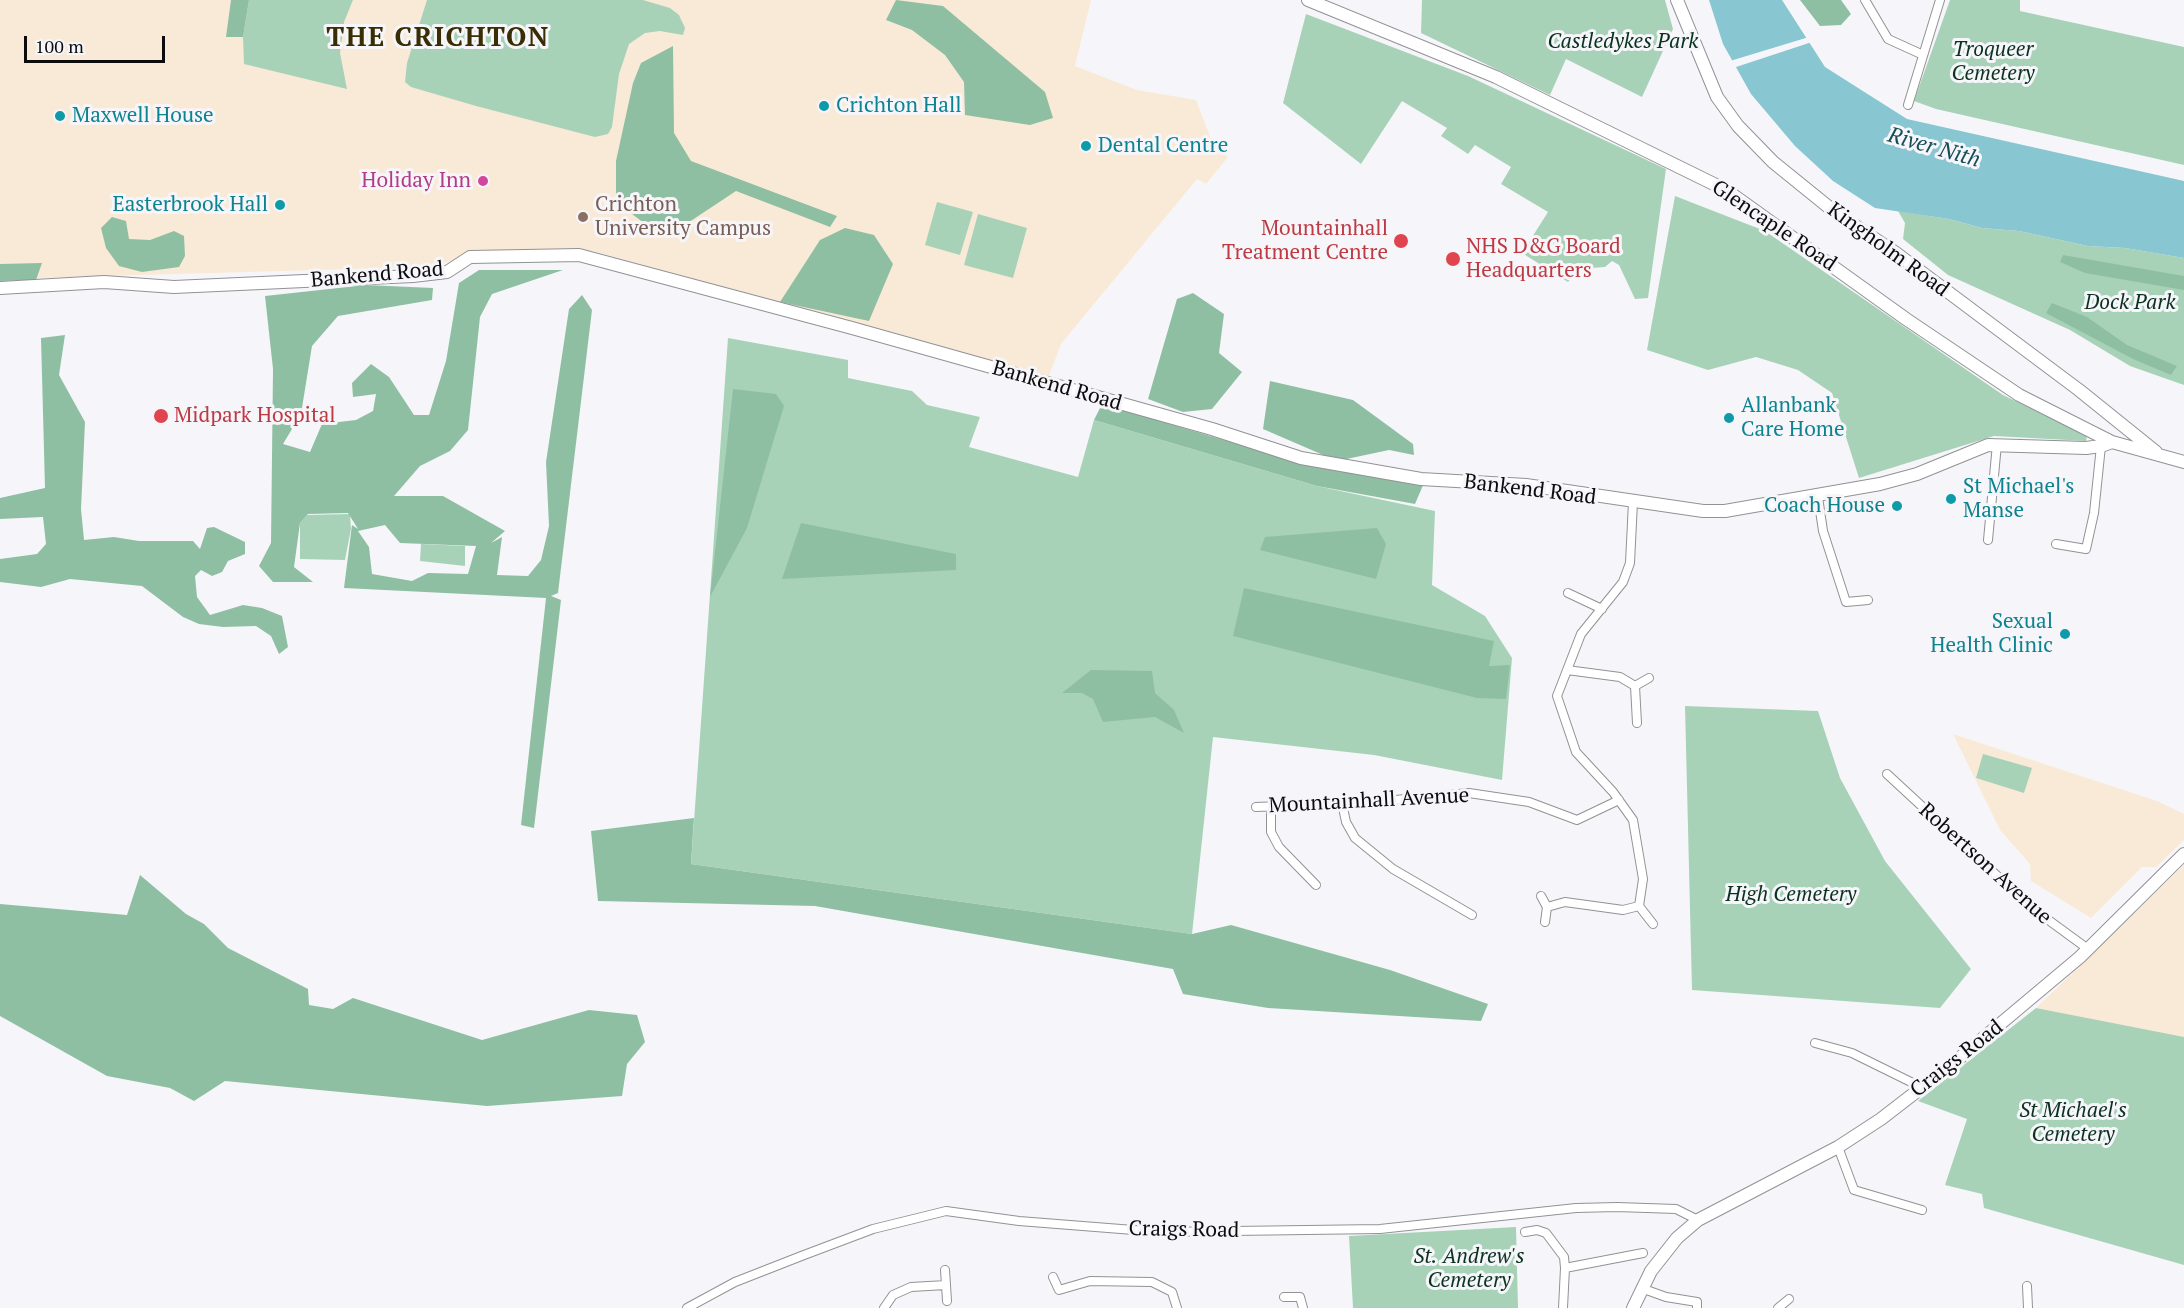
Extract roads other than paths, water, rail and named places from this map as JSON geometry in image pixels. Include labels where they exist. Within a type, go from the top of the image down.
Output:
[{"type":"street","name":"Glencaple Road","points":[[1308,0],[1496,77],[1726,190],[1906,319],[2019,395],[2093,430],[2107,444],[2156,453],[2184,462]]},
{"type":"street","name":"Kingholm Road","points":[[1677,0],[1717,97],[1738,126],[1773,162],[1836,213],[1896,254],[2079,390],[2156,453]]},
{"type":"street","points":[[1865,0],[1888,39],[1921,54]]},
{"type":"street","points":[[1908,105],[1921,54],[1940,0]]},
{"type":"street","name":"Bankend Road","points":[[0,288],[104,282],[174,287],[413,276],[447,272],[470,257],[579,255],[863,331],[1212,429],[1301,458],[1421,479],[1526,485],[1703,511],[1725,511],[1818,496],[1917,474],[1988,445],[2107,444]]},
{"type":"street","points":[[1988,540],[1997,444]]},
{"type":"street","points":[[2056,544],[2086,549],[2107,444]]},
{"type":"street","points":[[1818,496],[1826,542],[1846,602],[1868,600]]},
{"type":"street","points":[[1633,502],[1630,563],[1623,582],[1581,633],[1557,696],[1576,752],[1619,800],[1633,820],[1643,879],[1639,906],[1653,924]]},
{"type":"street","points":[[1568,593],[1602,609]]},
{"type":"street","points":[[1567,670],[1620,677],[1635,686]]},
{"type":"street","points":[[1635,686],[1648,678]]},
{"type":"street","points":[[1635,686],[1637,723]]},
{"type":"street","name":"Robertson Avenue","points":[[1887,774],[2032,908],[2088,949]]},
{"type":"street","name":"Mountainhall Avenue","points":[[1256,807],[1469,793],[1529,802],[1576,820],[1619,800]]},
{"type":"street","points":[[1342,803],[1346,822],[1355,838],[1393,869],[1472,915]]},
{"type":"street","points":[[1271,806],[1271,832],[1279,847],[1316,885]]},
{"type":"street","name":"Craigs Road","points":[[1632,1308],[1641,1288],[1677,1238],[1698,1220],[1839,1147],[1956,1061],[2088,949],[2184,854]]},
{"type":"street","points":[[1541,896],[1547,907],[1545,922]]},
{"type":"street","points":[[1547,907],[1565,902],[1623,910],[1639,906]]},
{"type":"street","points":[[1815,1043],[1852,1053],[1921,1087]]},
{"type":"street","points":[[1839,1147],[1854,1190],[1922,1210]]},
{"type":"street","name":"Craigs Road","points":[[687,1308],[735,1282],[804,1255],[873,1230],[946,1211],[1019,1221],[1159,1232],[1380,1229],[1576,1208],[1617,1207],[1676,1209],[1698,1220]]},
{"type":"street","points":[[1525,1232],[1537,1230],[1546,1233],[1564,1257],[1563,1308]]},
{"type":"street","points":[[1565,1268],[1642,1253]]},
{"type":"street","points":[[945,1270],[947,1301]]},
{"type":"street","points":[[1053,1277],[1059,1290],[1090,1281],[1152,1282],[1172,1292],[1177,1308]]},
{"type":"street","points":[[884,1308],[893,1295],[902,1289],[945,1285]]},
{"type":"street","points":[[2027,1286],[2028,1308]]},
{"type":"street","points":[[1641,1288],[1666,1297],[1697,1302],[1697,1308]]},
{"type":"street","points":[[1284,1297],[1300,1297],[1303,1308]]},
{"type":"street","points":[[1778,1308],[1789,1299]]},
{"type":"water","name":"River Nith","points":[[1709,0],[1782,0],[1825,67],[1907,119],[2184,181],[2184,258],[2125,248],[2088,246],[2019,231],[1982,228],[1949,219],[1875,208],[1833,181],[1795,146],[1751,94],[1723,44]]},
{"type":"place","name":"Crichton Hall","points":[[824,106]]},
{"type":"place","name":"Maxwell House","points":[[60,116]]},
{"type":"place","name":"Dental Centre","points":[[1086,146]]},
{"type":"place","name":"Holiday Inn","points":[[483,181]]},
{"type":"place","name":"Easterbrook Hall","points":[[280,205]]},
{"type":"place","name":"Crichton University Campus","points":[[583,217]]},
{"type":"place","name":"Mountainhall Treatment Centre","points":[[1401,241]]},
{"type":"place","name":"NHS D&G Board Headquarters","points":[[1453,259]]},
{"type":"place","name":"Midpark Hospital","points":[[161,416]]},
{"type":"place","name":"Allanbank Care Home","points":[[1729,418]]},
{"type":"place","name":"St Michael's Manse","points":[[1951,499]]},
{"type":"place","name":"Coach House","points":[[1897,506]]},
{"type":"place","name":"Sexual Health Clinic","points":[[2065,634]]},
{"type":"district","name":"THE CRICHTON","points":[[438,38]]},
{"type":"park label","name":"Castledykes Park","points":[[1623,42]]},
{"type":"park label","name":"Troqueer Cemetery","points":[[1993,62]]},
{"type":"park label","name":"Dock Park","points":[[2130,303]]},
{"type":"park label","name":"High Cemetery","points":[[1791,895]]},
{"type":"park label","name":"St Michael's Cemetery","points":[[2073,1123]]},
{"type":"park label","name":"St. Andrew's Cemetery","points":[[1469,1269]]}]
